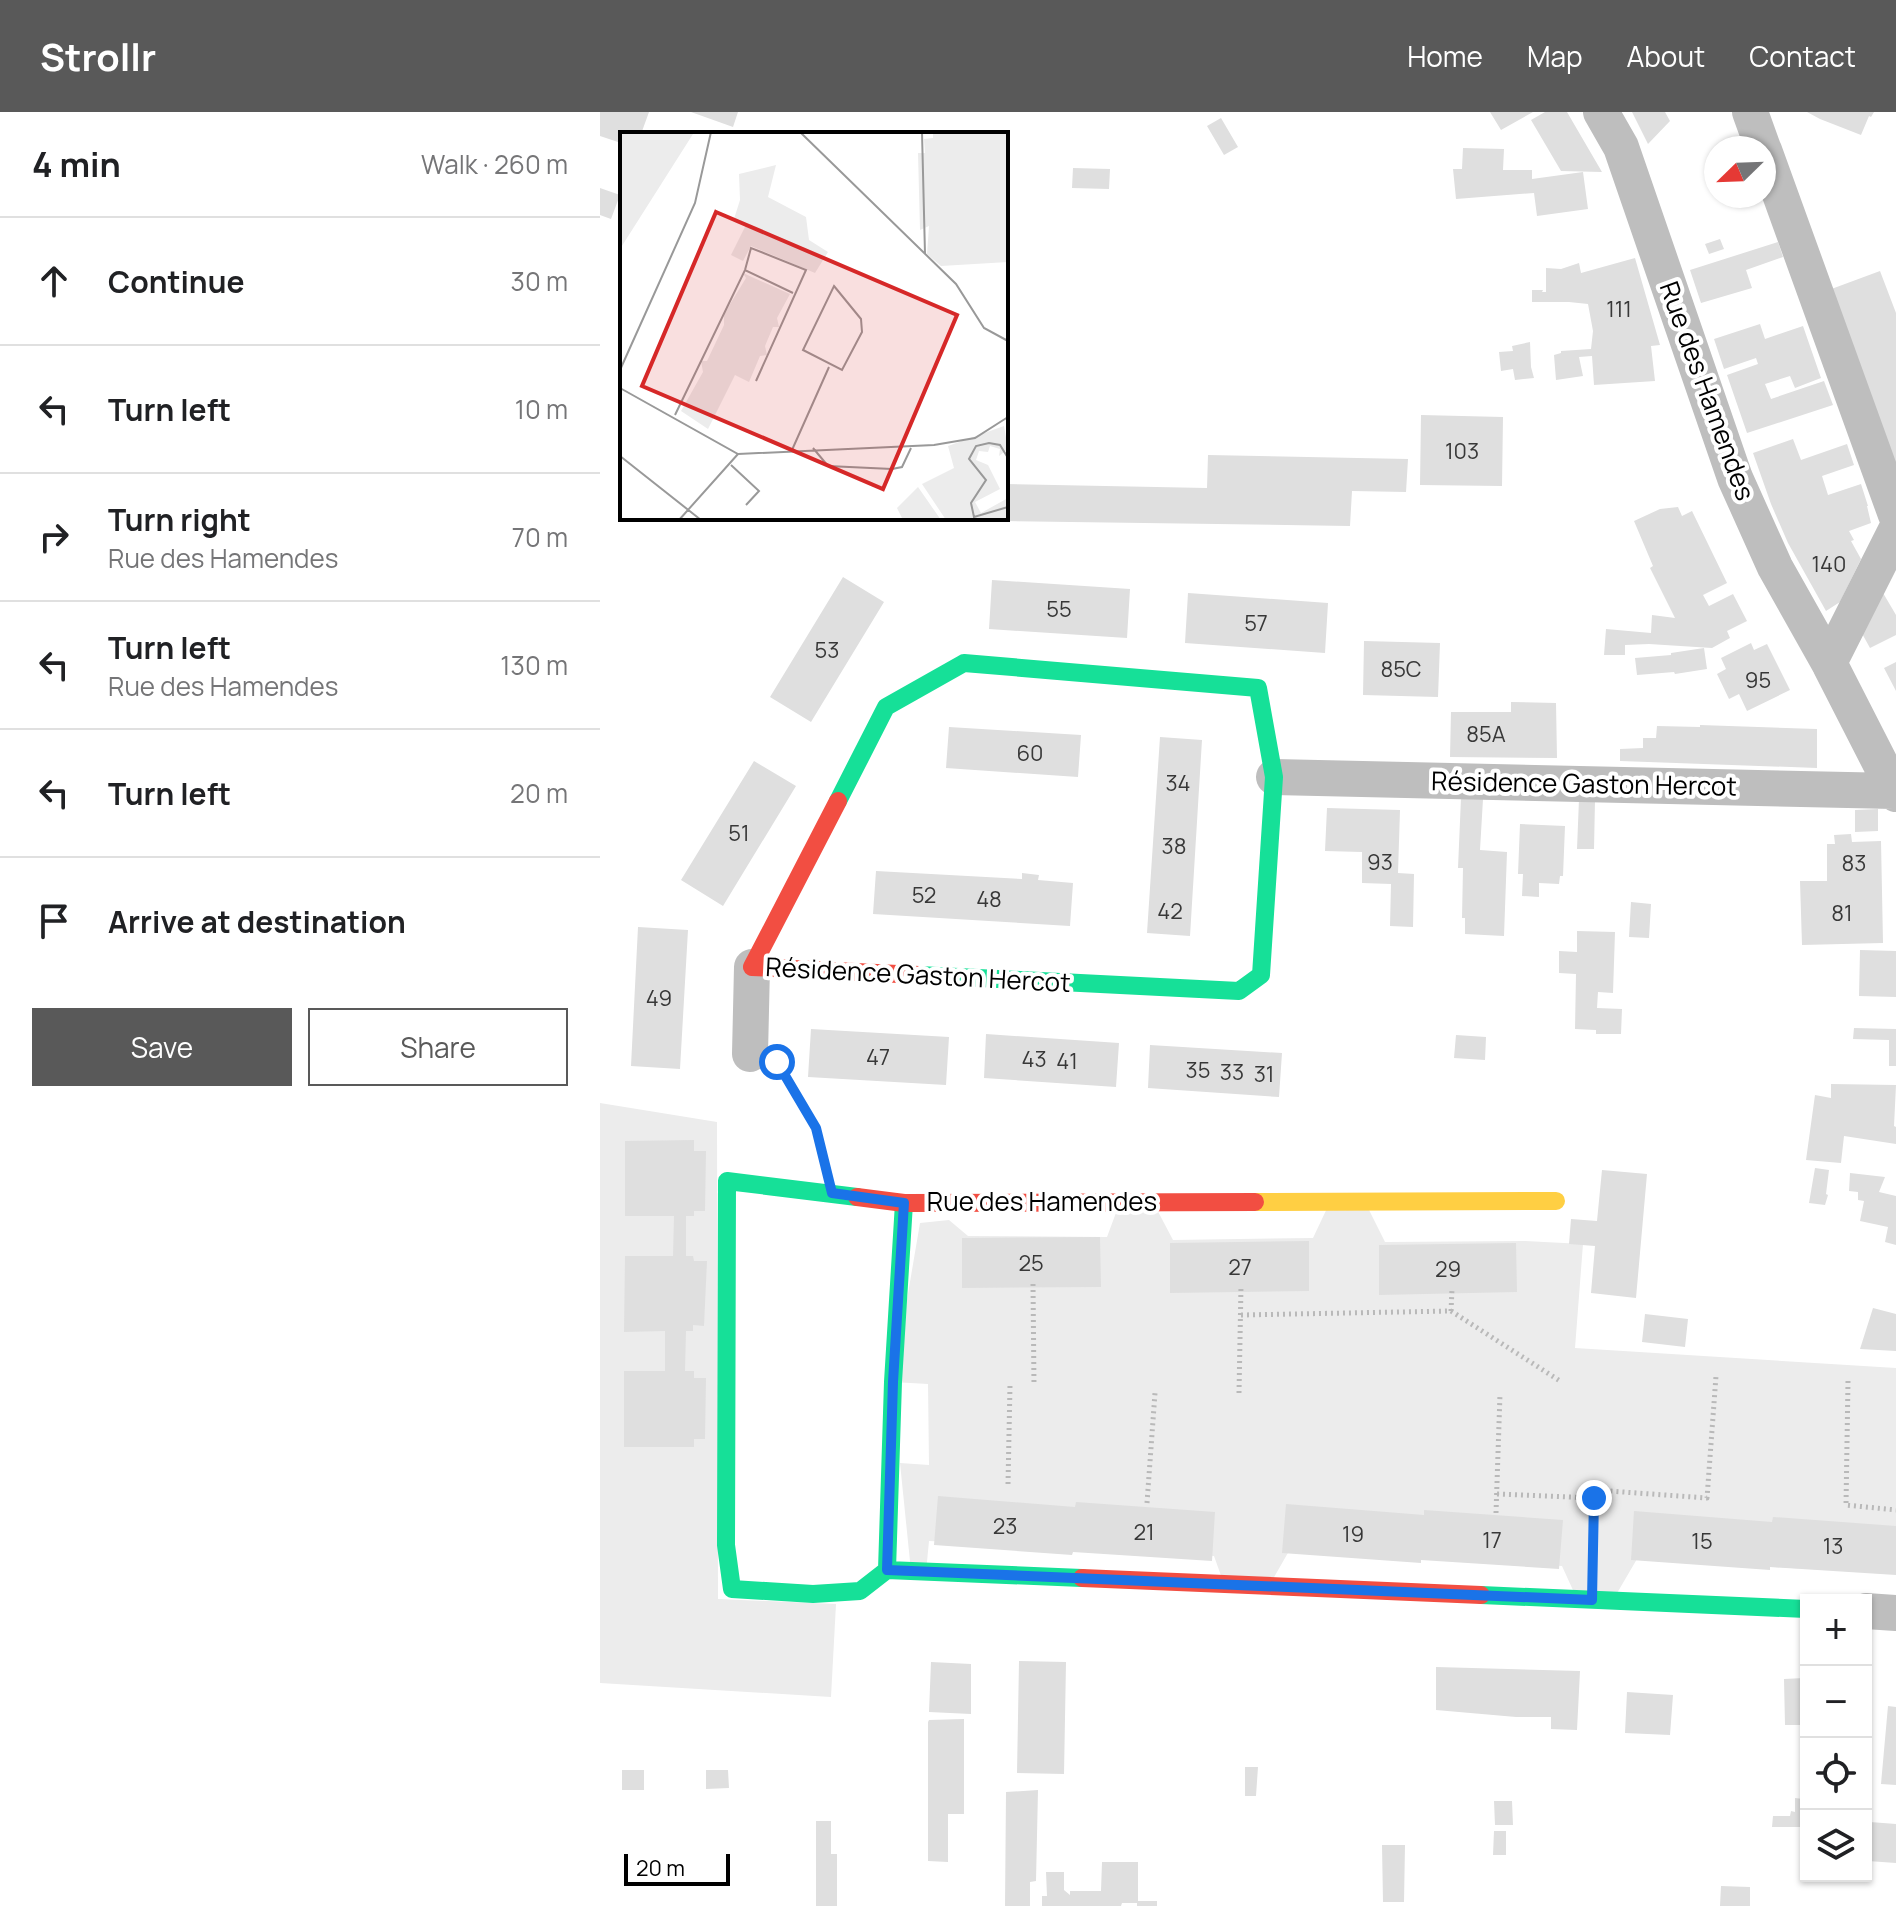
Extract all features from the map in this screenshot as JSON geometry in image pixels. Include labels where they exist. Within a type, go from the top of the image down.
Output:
[{"type":"street","name":"Rue des Hamendes","points":[[1601,112],[1621,147],[1735,478],[1775,567],[1829,663],[1895,792]]},
{"type":"street","points":[[1750,112],[1759,136]]},
{"type":"street","points":[[1776,182],[1896,515]]},
{"type":"street","points":[[1829,663],[1896,530]]},
{"type":"street","name":"Résidence Gaston Hercot","points":[[964,663],[1258,688],[1274,777],[1261,975],[1239,991],[752,967],[886,707],[964,663]]},
{"type":"street","name":"Résidence Gaston Hercot","points":[[1274,777],[1895,792]]},
{"type":"street","points":[[750,1054],[752,967]]},
{"type":"street","points":[[904,1203],[727,1181],[726,1545],[732,1589],[813,1594],[860,1591],[887,1570],[1800,1609]]},
{"type":"street","name":"Rue des Hamendes","points":[[887,1570],[893,1382],[904,1203],[1556,1201]]},
{"type":"street","points":[[1872,1611],[1896,1613]]},
{"type":"path","points":[[750,1054],[777,1062],[816,1128],[832,1193]]},
{"type":"path","points":[[1033,1284],[1034,1386]]},
{"type":"path","points":[[1239,1393],[1241,1286]]},
{"type":"path","points":[[1451,1311],[1452,1289]]},
{"type":"path","points":[[1241,1315],[1451,1311],[1560,1381]]},
{"type":"path","points":[[1497,1494],[1594,1498],[1609,1491],[1707,1498],[1716,1376]]},
{"type":"path","points":[[1848,1381],[1846,1505],[1896,1510]]},
{"type":"path","points":[[1008,1484],[1010,1385]]},
{"type":"path","points":[[1147,1503],[1155,1393]]},
{"type":"path","points":[[1496,1513],[1500,1394]]},
{"type":"path","points":[[1592,1600],[1594,1498]]},
{"type":"shaded area","points":[[600,1103],[717,1122],[718,1599],[836,1604],[831,1697],[600,1683]]},
{"type":"shaded area","points":[[1120,1202],[1153,1202],[1173,1240],[1313,1238],[1330,1202],[1365,1202],[1385,1242],[1525,1241],[1583,1244],[1575,1348],[1896,1368],[1896,1574],[1637,1559],[1613,1600],[1577,1599],[1562,1566],[1289,1551],[1269,1586],[1224,1584],[1214,1556],[929,1541],[926,1572],[911,1571],[900,1463],[929,1465],[928,1384],[893,1382],[920,1223],[949,1220],[968,1236],[1107,1237]]},
{"type":"building","points":[[600,112],[649,112],[642,132],[620,132],[620,143],[600,136]]},
{"type":"building","points":[[691,112],[738,112],[733,127]]},
{"type":"building","points":[[1490,112],[1533,112],[1501,130]]},
{"type":"building","points":[[1545,112],[1567,112],[1602,172],[1561,171],[1531,120]]},
{"type":"building","points":[[1632,112],[1665,112],[1670,121],[1648,144]]},
{"type":"building","points":[[1807,112],[1874,112],[1861,135]]},
{"type":"building","points":[[1221,118],[1238,147],[1224,155],[1207,126]]},
{"type":"building","points":[[1463,148],[1504,149],[1503,170],[1532,170],[1532,179],[1583,172],[1588,209],[1537,216],[1534,193],[1456,199],[1453,169],[1462,169]]},
{"type":"building","points":[[1073,168],[1110,169],[1109,189],[1072,188]]},
{"type":"building","points":[[600,188],[620,195],[611,219],[600,215]]},
{"type":"building","points":[[1720,239],[1724,249],[1709,254],[1705,244]]},
{"type":"building","points":[[1778,242],[1783,257],[1746,270],[1752,288],[1701,303],[1690,270]]},
{"type":"building","points":[[1635,258],[1660,345],[1651,346],[1655,381],[1594,385],[1592,356],[1579,357],[1583,376],[1556,380],[1554,355],[1561,351],[1591,349],[1593,331],[1588,304],[1532,302],[1532,290],[1546,292],[1546,268],[1561,269],[1579,263],[1581,273]]},
{"type":"building","points":[[1880,271],[1896,313],[1896,486],[1826,291]]},
{"type":"building","points":[[1760,324],[1765,339],[1803,326],[1821,378],[1795,388],[1790,376],[1765,384],[1771,399],[1824,381],[1833,405],[1747,433],[1727,375],[1758,364],[1756,358],[1724,369],[1714,339]]},
{"type":"building","points":[[1530,342],[1534,378],[1515,380],[1513,369],[1501,371],[1499,352],[1513,351],[1512,346]]},
{"type":"building","points":[[1421,415],[1503,417],[1502,486],[1420,485]]},
{"type":"building","points":[[1793,439],[1801,460],[1847,444],[1854,465],[1822,476],[1828,495],[1861,484],[1868,506],[1871,523],[1849,531],[1861,559],[1840,602],[1826,611],[1788,543],[1753,453]]},
{"type":"building","points":[[1208,455],[1408,459],[1406,492],[1352,491],[1350,526],[1006,521],[1008,484],[1207,488]]},
{"type":"building","points":[[1678,507],[1682,516],[1692,511],[1727,583],[1703,595],[1709,606],[1733,594],[1747,621],[1727,631],[1730,638],[1712,648],[1625,645],[1625,655],[1604,655],[1606,629],[1651,633],[1652,615],[1675,618],[1650,568],[1653,566],[1634,521],[1660,509]]},
{"type":"building","points":[[843,577],[884,602],[811,722],[770,697]]},
{"type":"building","points":[[992,580],[1130,589],[1127,638],[989,629]]},
{"type":"building","points":[[1876,581],[1896,615],[1896,635],[1870,648],[1854,619]]},
{"type":"building","points":[[1188,593],[1328,603],[1325,653],[1185,643]]},
{"type":"building","points":[[1364,641],[1440,643],[1438,697],[1363,695]]},
{"type":"building","points":[[1751,643],[1754,650],[1767,644],[1790,690],[1747,711],[1739,694],[1729,699],[1717,674],[1726,669],[1721,658]]},
{"type":"building","points":[[1704,648],[1707,669],[1637,675],[1635,658]]},
{"type":"building","points":[[1896,662],[1896,691],[1884,668]]},
{"type":"building","points":[[1511,702],[1556,703],[1557,758],[1450,757],[1451,712],[1511,712]]},
{"type":"building","points":[[1657,726],[1817,729],[1817,768],[1620,761],[1620,749],[1643,748],[1643,738],[1656,738]]},
{"type":"building","points":[[949,727],[1081,735],[1078,777],[946,768]]},
{"type":"building","points":[[1160,737],[1202,740],[1190,936],[1147,933]]},
{"type":"building","points":[[754,761],[796,786],[723,906],[681,880]]},
{"type":"building","points":[[1461,798],[1483,799],[1480,850],[1507,852],[1504,936],[1465,934],[1465,918],[1462,918],[1463,868],[1458,868]]},
{"type":"building","points":[[1579,799],[1595,800],[1594,849],[1577,849]]},
{"type":"building","points":[[1327,808],[1400,810],[1398,873],[1414,874],[1413,927],[1390,926],[1391,884],[1362,883],[1362,852],[1325,851]]},
{"type":"building","points":[[1878,809],[1878,831],[1855,832],[1855,810]]},
{"type":"building","points":[[1520,824],[1565,826],[1563,876],[1560,876],[1559,884],[1539,883],[1539,897],[1522,896],[1523,874],[1518,874]]},
{"type":"building","points":[[1851,834],[1852,842],[1881,841],[1883,943],[1802,945],[1800,881],[1827,881],[1827,844],[1835,844],[1834,835]]},
{"type":"building","points":[[876,871],[1022,879],[1022,873],[1039,875],[1038,880],[1073,883],[1070,926],[873,914]]},
{"type":"building","points":[[1631,902],[1651,904],[1649,938],[1629,937]]},
{"type":"building","points":[[638,927],[688,930],[680,1069],[631,1066]]},
{"type":"building","points":[[1577,931],[1615,932],[1613,993],[1598,992],[1597,1008],[1622,1009],[1621,1034],[1596,1034],[1596,1030],[1575,1029],[1576,974],[1559,973],[1559,951],[1577,952]]},
{"type":"building","points":[[1860,950],[1896,951],[1896,997],[1859,996]]},
{"type":"building","points":[[1854,1028],[1896,1029],[1896,1066],[1889,1066],[1889,1040],[1853,1039]]},
{"type":"building","points":[[811,1029],[949,1037],[946,1085],[808,1077]]},
{"type":"building","points":[[986,1034],[1119,1043],[1116,1087],[984,1078]]},
{"type":"building","points":[[1456,1035],[1486,1037],[1485,1060],[1454,1058]]},
{"type":"building","points":[[1150,1045],[1282,1053],[1279,1097],[1148,1088]]},
{"type":"building","points":[[1831,1084],[1896,1085],[1896,1144],[1844,1136],[1841,1163],[1806,1160],[1815,1095],[1831,1098]]},
{"type":"building","points":[[694,1140],[694,1151],[706,1151],[705,1211],[694,1211],[694,1216],[686,1216],[686,1256],[693,1256],[694,1261],[707,1261],[704,1326],[693,1325],[693,1331],[686,1331],[685,1371],[694,1371],[694,1378],[706,1378],[705,1439],[694,1439],[694,1447],[624,1447],[624,1371],[665,1371],[665,1331],[624,1332],[625,1256],[673,1256],[674,1216],[625,1216],[625,1141]]},
{"type":"building","points":[[1815,1168],[1829,1170],[1825,1205],[1809,1203]]},
{"type":"building","points":[[1602,1170],[1647,1174],[1636,1298],[1591,1293],[1595,1246],[1569,1244],[1571,1219],[1597,1221]]},
{"type":"building","points":[[1850,1173],[1885,1177],[1879,1192],[1896,1196],[1896,1245],[1885,1242],[1888,1227],[1860,1221],[1864,1201],[1858,1200],[1858,1192],[1849,1191]]},
{"type":"building","points":[[1100,1237],[1101,1287],[962,1288],[962,1238]]},
{"type":"building","points":[[1309,1241],[1309,1291],[1170,1293],[1170,1243]]},
{"type":"building","points":[[1516,1243],[1517,1292],[1379,1295],[1379,1245]]},
{"type":"building","points":[[1873,1308],[1896,1314],[1896,1351],[1860,1349]]},
{"type":"building","points":[[1645,1314],[1688,1319],[1685,1347],[1642,1342]]},
{"type":"building","points":[[938,1496],[1075,1507],[1076,1502],[1215,1512],[1212,1561],[934,1545]]},
{"type":"building","points":[[1286,1504],[1424,1515],[1424,1510],[1563,1520],[1559,1569],[1282,1553]]},
{"type":"building","points":[[1634,1511],[1772,1522],[1773,1517],[1896,1526],[1896,1575],[1631,1560]]},
{"type":"building","points":[[1019,1661],[1066,1662],[1064,1774],[1017,1773]]},
{"type":"building","points":[[931,1662],[971,1664],[971,1714],[929,1712]]},
{"type":"building","points":[[1436,1667],[1580,1671],[1577,1730],[1551,1729],[1551,1717],[1436,1710]]},
{"type":"building","points":[[1800,1678],[1800,1725],[1785,1725],[1784,1679]]},
{"type":"building","points":[[1627,1692],[1673,1695],[1670,1735],[1625,1733]]},
{"type":"building","points":[[1888,1706],[1896,1707],[1896,1785],[1881,1784]]},
{"type":"building","points":[[964,1719],[964,1814],[948,1814],[948,1862],[928,1861],[928,1722]]},
{"type":"building","points":[[1245,1767],[1258,1767],[1256,1796],[1245,1796]]},
{"type":"building","points":[[622,1770],[644,1770],[644,1790],[622,1790]]},
{"type":"building","points":[[706,1770],[728,1770],[729,1788],[706,1789]]},
{"type":"building","points":[[1038,1790],[1036,1881],[1030,1882],[1030,1906],[1005,1906],[1006,1792]]},
{"type":"building","points":[[1795,1798],[1800,1799],[1800,1827],[1772,1827],[1773,1816],[1790,1816],[1791,1811],[1795,1812]]},
{"type":"building","points":[[1494,1801],[1512,1801],[1513,1825],[1495,1825]]},
{"type":"building","points":[[816,1821],[831,1821],[831,1854],[837,1854],[837,1906],[816,1906]]},
{"type":"building","points":[[1872,1822],[1896,1824],[1896,1863],[1872,1861]]},
{"type":"building","points":[[1494,1831],[1506,1831],[1506,1855],[1493,1855]]},
{"type":"building","points":[[1382,1845],[1405,1845],[1404,1902],[1383,1902]]},
{"type":"building","points":[[1102,1862],[1138,1862],[1138,1901],[1157,1901],[1157,1906],[1122,1903],[1121,1906],[1042,1906],[1042,1896],[1047,1896],[1046,1872],[1064,1872],[1064,1890],[1070,1895],[1070,1891],[1101,1891]]},
{"type":"building","points":[[1721,1886],[1750,1887],[1750,1906],[1720,1906]]},
{"type":"traffic: fast","points":[[919,975],[1239,991],[1261,975],[1274,777],[1258,688],[964,663]]},
{"type":"traffic: fast","points":[[838,801],[886,707],[964,663]]},
{"type":"traffic: fast","points":[[857,1197],[727,1181],[726,1545],[732,1589],[813,1594],[860,1591],[887,1570]]},
{"type":"traffic: fast","points":[[904,1203],[893,1382],[887,1570],[1082,1578]]},
{"type":"traffic: fast","points":[[1481,1595],[1800,1609]]},
{"type":"traffic: slow","points":[[1255,1202],[1556,1201]]},
{"type":"traffic: jam","points":[[838,801],[752,967],[919,975]]},
{"type":"traffic: jam","points":[[857,1197],[904,1203],[1255,1202]]},
{"type":"traffic: jam","points":[[1082,1578],[1481,1595]]},
{"type":"route","points":[[777,1062],[816,1128],[832,1193],[904,1203],[893,1382],[887,1570],[1592,1600],[1594,1498]]}]
